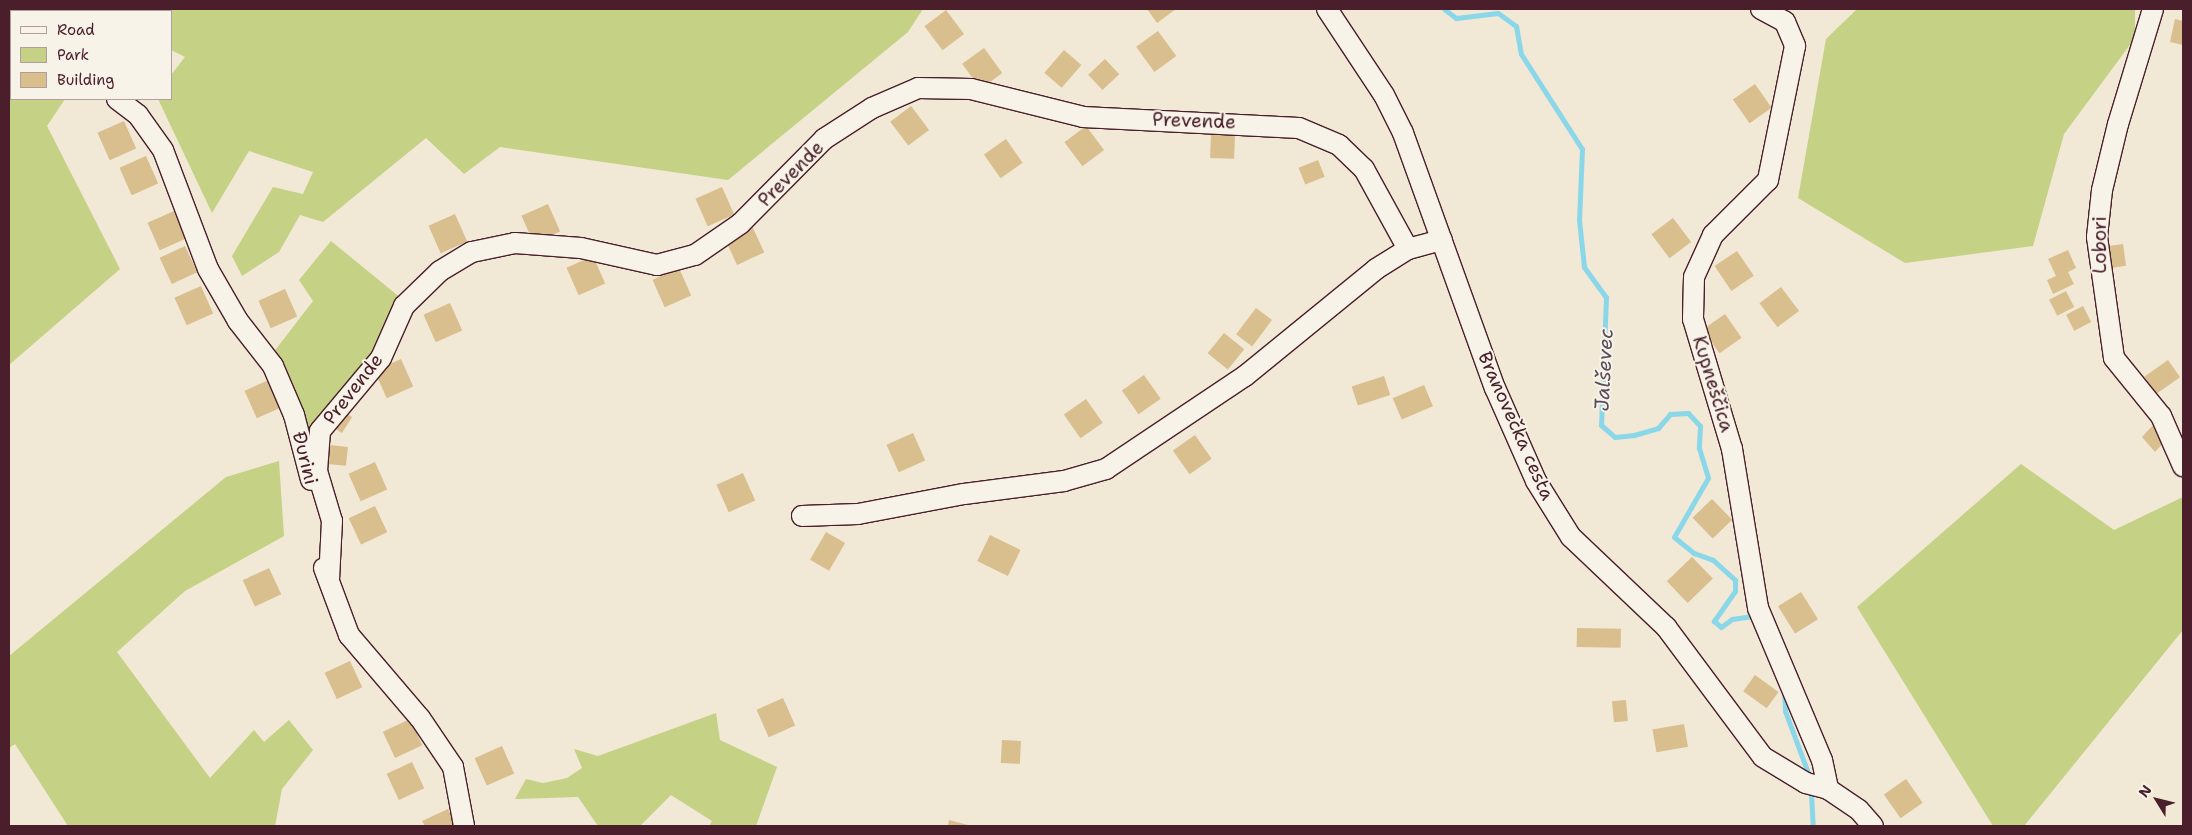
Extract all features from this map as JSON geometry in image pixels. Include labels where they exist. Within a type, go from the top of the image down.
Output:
[{"type":"street","name":"Branovečka cesta","points":[[1327,9],[1384,95],[1403,133],[1495,388],[1536,481],[1571,537],[1666,627],[1763,757],[1860,810],[1873,826]]},
{"type":"street","name":"Kupneščica","points":[[1761,9],[1785,22],[1795,46],[1768,180],[1713,235],[1694,277],[1693,319],[1732,449],[1758,608],[1822,760],[1817,785]]},
{"type":"street","name":"Lobori","points":[[2153,9],[2111,152],[2097,237],[2114,358],[2161,416],[2183,466]]},
{"type":"street","name":"Prevende","points":[[329,580],[332,521],[317,471],[320,431],[381,358],[404,306],[440,271],[472,252],[515,243],[581,248],[657,266],[695,255],[740,224],[824,140],[872,108],[918,88],[971,89],[1083,117],[1299,128],[1339,144],[1364,169],[1408,249]]},
{"type":"street","name":"Đurini","points":[[118,100],[138,115],[163,150],[208,270],[277,374],[294,415],[329,580],[349,636],[420,718],[452,768],[464,826]]},
{"type":"street","points":[[802,516],[858,514],[964,494],[1064,481],[1106,469],[1245,376],[1376,268],[1408,249],[1442,240]]},
{"type":"green space","points":[[923,9],[908,32],[728,180],[500,147],[464,174],[426,138],[323,222],[300,215],[279,252],[242,276],[232,256],[273,187],[303,194],[313,172],[249,151],[212,213],[158,100],[172,100],[172,74],[185,57],[172,50],[172,10],[42,10]]},
{"type":"green space","points":[[1857,9],[2135,9],[2135,38],[2064,134],[2033,246],[1905,263],[1798,198],[1826,39]]},
{"type":"green space","points":[[9,61],[10,100],[64,100],[47,126],[120,269],[9,365]]},
{"type":"green space","points":[[331,241],[402,299],[382,339],[309,434],[273,353],[313,301],[299,280]]},
{"type":"green space","points":[[279,461],[284,536],[185,591],[117,652],[210,778],[254,730],[264,742],[289,720],[313,750],[282,789],[275,826],[68,826],[15,744],[9,748],[9,656],[226,477]]},
{"type":"green space","points":[[2021,464],[2114,530],[2183,497],[2183,630],[2024,826],[1993,826],[1857,607]]},
{"type":"green space","points":[[716,713],[720,740],[777,767],[756,826],[709,826],[712,821],[671,795],[640,826],[598,826],[578,797],[515,799],[526,779],[543,783],[567,778],[582,768],[574,749],[598,756]]},
{"type":"building","points":[[1147,9],[1176,9],[1157,23]]},
{"type":"building","points":[[946,10],[964,34],[942,50],[924,26]]},
{"type":"building","points":[[2175,19],[2183,21],[2183,45],[2170,42]]},
{"type":"building","points":[[1158,31],[1176,56],[1154,72],[1136,47]]},
{"type":"building","points":[[984,48],[1002,73],[980,89],[962,64]]},
{"type":"building","points":[[1064,50],[1081,65],[1062,88],[1044,73]]},
{"type":"building","points":[[1105,59],[1119,74],[1103,90],[1088,75]]},
{"type":"building","points":[[1755,84],[1772,108],[1750,123],[1733,99]]},
{"type":"building","points":[[911,106],[929,130],[908,146],[890,122]]},
{"type":"building","points":[[124,121],[136,148],[110,160],[98,133]]},
{"type":"building","points":[[1086,126],[1104,150],[1082,166],[1064,142]]},
{"type":"building","points":[[1211,133],[1235,134],[1234,159],[1210,158]]},
{"type":"building","points":[[1006,139],[1023,163],[1001,178],[984,154]]},
{"type":"building","points":[[146,156],[158,183],[132,195],[120,168]]},
{"type":"building","points":[[1318,160],[1325,177],[1305,185],[1299,168]]},
{"type":"building","points":[[722,187],[734,214],[708,226],[696,199]]},
{"type":"building","points":[[548,204],[560,231],[534,243],[522,216]]},
{"type":"building","points":[[174,211],[186,238],[160,250],[148,223]]},
{"type":"building","points":[[455,214],[467,241],[441,253],[429,226]]},
{"type":"building","points":[[1673,218],[1691,242],[1669,258],[1651,234]]},
{"type":"building","points":[[752,226],[764,252],[737,265],[725,239]]},
{"type":"building","points":[[2123,244],[2126,266],[2103,269],[2100,247]]},
{"type":"building","points":[[185,246],[197,272],[172,284],[160,258]]},
{"type":"building","points":[[2068,250],[2076,268],[2068,272],[2074,284],[2053,294],[2047,280],[2056,276],[2048,259]]},
{"type":"building","points":[[1737,251],[1754,276],[1731,291],[1715,266]]},
{"type":"building","points":[[593,256],[605,283],[579,295],[567,268]]},
{"type":"building","points":[[679,268],[691,295],[665,307],[653,280]]},
{"type":"building","points":[[201,286],[213,313],[187,325],[175,298]]},
{"type":"building","points":[[1781,287],[1799,311],[1777,327],[1759,303]]},
{"type":"building","points":[[285,289],[297,316],[271,328],[259,301]]},
{"type":"building","points":[[2066,291],[2074,307],[2057,316],[2049,300]]},
{"type":"building","points":[[450,303],[462,330],[436,342],[424,315]]},
{"type":"building","points":[[2083,306],[2091,322],[2074,331],[2066,315]]},
{"type":"building","points":[[1256,308],[1272,320],[1252,346],[1236,334]]},
{"type":"building","points":[[1725,314],[1742,338],[1720,353],[1703,329]]},
{"type":"building","points":[[1224,333],[1244,349],[1228,370],[1208,353]]},
{"type":"building","points":[[401,359],[413,386],[387,398],[375,371]]},
{"type":"building","points":[[2168,360],[2180,377],[2156,394],[2144,377]]},
{"type":"building","points":[[1144,375],[1161,399],[1139,414],[1122,390]]},
{"type":"building","points":[[1384,376],[1390,395],[1358,406],[1352,387]]},
{"type":"building","points":[[271,379],[283,406],[257,418],[245,391]]},
{"type":"building","points":[[1424,385],[1433,406],[1402,419],[1393,398]]},
{"type":"building","points":[[1086,399],[1103,423],[1081,438],[1064,414]]},
{"type":"building","points":[[341,410],[352,417],[342,433],[331,426]]},
{"type":"building","points":[[2155,423],[2168,438],[2155,452],[2142,437]]},
{"type":"building","points":[[913,433],[925,460],[899,472],[887,445]]},
{"type":"building","points":[[1195,435],[1212,459],[1190,474],[1173,450]]},
{"type":"building","points":[[330,445],[348,447],[346,466],[328,464]]},
{"type":"building","points":[[375,462],[387,489],[361,501],[349,474]]},
{"type":"building","points":[[743,473],[755,500],[729,512],[717,485]]},
{"type":"building","points":[[1712,499],[1732,520],[1713,539],[1693,518]]},
{"type":"building","points":[[375,506],[387,532],[361,545],[349,518]]},
{"type":"building","points":[[826,532],[845,543],[829,571],[810,560]]},
{"type":"building","points":[[990,535],[1021,550],[1008,576],[977,561]]},
{"type":"building","points":[[1692,557],[1713,579],[1688,603],[1667,581]]},
{"type":"building","points":[[269,568],[281,594],[255,607],[243,580]]},
{"type":"building","points":[[1801,592],[1818,619],[1795,633],[1778,606]]},
{"type":"building","points":[[1577,628],[1621,629],[1621,648],[1577,647]]},
{"type":"building","points":[[350,661],[362,687],[337,699],[325,673]]},
{"type":"building","points":[[1755,675],[1778,692],[1767,708],[1743,691]]},
{"type":"building","points":[[783,698],[795,725],[769,737],[757,710]]},
{"type":"building","points":[[1626,700],[1628,721],[1614,722],[1612,701]]},
{"type":"building","points":[[410,719],[422,745],[395,758],[383,732]]},
{"type":"building","points":[[1684,724],[1688,747],[1656,752],[1652,730]]},
{"type":"building","points":[[1002,740],[1021,741],[1020,764],[1001,763]]},
{"type":"building","points":[[502,746],[514,773],[487,786],[475,758]]},
{"type":"building","points":[[412,762],[424,788],[399,800],[387,774]]},
{"type":"building","points":[[1906,779],[1923,803],[1901,818],[1884,794]]},
{"type":"building","points":[[448,809],[456,826],[425,826],[422,821]]},
{"type":"building","points":[[949,820],[968,825],[948,826]]},
{"type":"waterway","name":"Jalševec","points":[[1444,9],[1456,18],[1498,13],[1516,26],[1521,54],[1582,149],[1579,220],[1584,267],[1606,297],[1601,425],[1615,437],[1634,435],[1658,428],[1670,414],[1688,413],[1700,426],[1699,448],[1708,478],[1674,537],[1694,553],[1713,560],[1735,580],[1735,591],[1714,621],[1721,627],[1732,619],[1753,616]]},
{"type":"waterway","name":"Jalševec","points":[[1784,691],[1785,711],[1808,773]]},
{"type":"waterway","name":"Jalševec","points":[[1811,793],[1813,826]]}]
